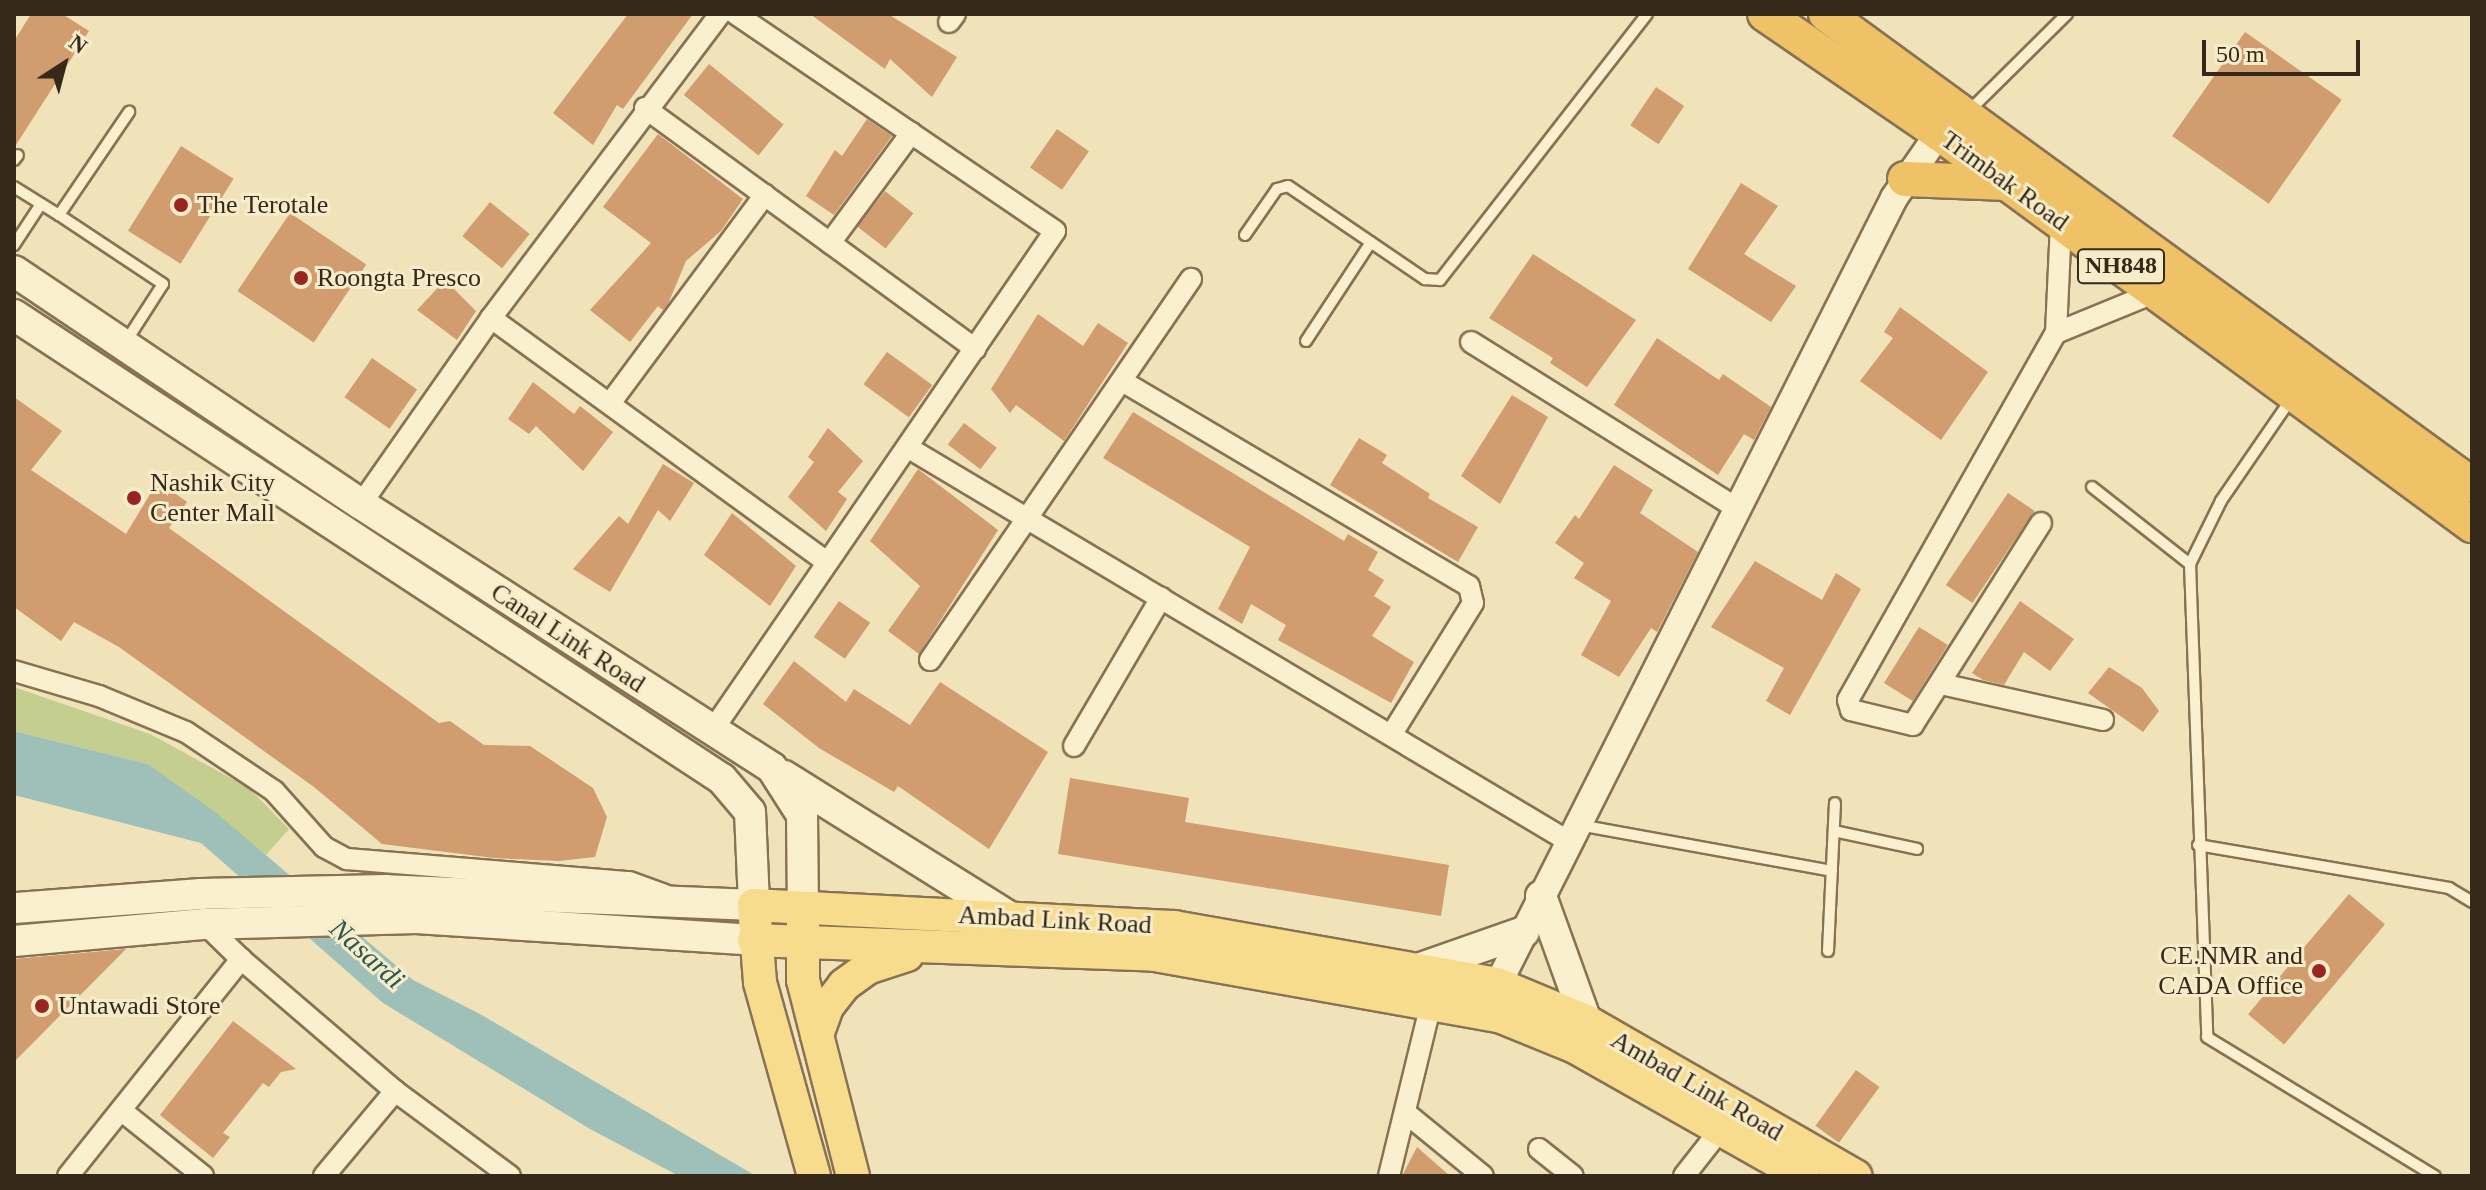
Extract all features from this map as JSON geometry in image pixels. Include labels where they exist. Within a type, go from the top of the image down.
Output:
[{"type":"highway","name":"Trimbak Road","points":[[1765,14],[1939,133],[2472,525]]},
{"type":"highway","name":"Trimbak Road","points":[[1826,14],[1967,112],[2472,485]]},
{"type":"highway","points":[[1905,179],[2007,183]]},
{"type":"main road","name":"Canal Link Road","points":[[14,271],[361,504],[772,768],[797,799],[802,815],[803,980],[853,1176]]},
{"type":"main road","name":"Canal Link Road","points":[[14,315],[722,779],[742,800],[753,826],[754,940],[768,1012],[814,1176]]},
{"type":"main road","points":[[772,768],[1008,916]]},
{"type":"main road","name":"Ambad Link Road","points":[[14,908],[201,894],[599,889],[682,902],[1008,916],[1174,927],[1430,981],[1490,999],[1586,1021],[1856,1176]]},
{"type":"main road","points":[[1541,896],[1586,1021]]},
{"type":"main road","name":"Ambad Link Road","points":[[14,941],[205,924],[416,918],[925,950],[1155,955],[1430,981]]},
{"type":"main road","points":[[1430,981],[1524,932]]},
{"type":"main road","points":[[817,1035],[833,996],[856,975],[925,950]]},
{"type":"main road","name":"Ambad Link Road","points":[[1490,999],[1803,1176]]},
{"type":"street","points":[[361,504],[491,318],[645,108],[720,14]]},
{"type":"street","points":[[712,731],[1055,231],[736,14]]},
{"type":"street","points":[[645,108],[976,349]]},
{"type":"street","points":[[1490,999],[1905,179],[1939,133],[1967,112]]},
{"type":"street","points":[[830,243],[911,133]]},
{"type":"street","points":[[611,402],[765,195]]},
{"type":"street","points":[[2041,523],[1941,684],[1910,727],[1851,710],[1847,704],[2056,333],[2061,222]]},
{"type":"street","points":[[930,660],[1191,279]]},
{"type":"street","points":[[2056,333],[2156,292]]},
{"type":"street","points":[[491,318],[611,402],[826,561]]},
{"type":"street","points":[[1471,342],[1737,508]]},
{"type":"street","points":[[1122,381],[1469,586],[1473,603],[1391,735]]},
{"type":"street","points":[[907,447],[1391,735],[1572,833]]},
{"type":"street","points":[[1074,746],[1161,598]]},
{"type":"street","points":[[14,671],[99,696],[186,732],[274,791],[324,847],[339,856],[599,889]]},
{"type":"street","points":[[1941,684],[2103,720]]},
{"type":"street","points":[[205,924],[241,959],[395,1091],[510,1176]]},
{"type":"street","points":[[68,1176],[241,959]]},
{"type":"street","points":[[1389,1176],[1407,1114],[1430,981]]},
{"type":"street","points":[[324,1176],[395,1091]]},
{"type":"street","points":[[122,1111],[203,1176]]},
{"type":"street","points":[[1407,1114],[1483,1176]]},
{"type":"street","points":[[1684,1176],[1720,1130]]},
{"type":"street","points":[[1539,1149],[1573,1176]]},
{"type":"lane","points":[[1245,235],[1277,189],[1288,186],[1425,279],[1447,275],[1647,14]]},
{"type":"lane","points":[[1967,112],[2067,14]]},
{"type":"lane","points":[[59,215],[129,112]]},
{"type":"lane","points":[[14,187],[163,284],[124,345]]},
{"type":"lane","points":[[14,245],[41,204]]},
{"type":"lane","points":[[1306,341],[1371,242]]},
{"type":"lane","points":[[2294,394],[2221,501],[2190,564],[2207,1037],[2435,1176]]},
{"type":"lane","points":[[2092,487],[2190,564]]},
{"type":"lane","points":[[1828,951],[1835,803]]},
{"type":"lane","points":[[1834,831],[1917,849]]},
{"type":"lane","points":[[1572,833],[1832,871]]},
{"type":"lane","points":[[2198,845],[2449,888],[2472,902]]},
{"type":"green space","points":[[14,687],[150,734],[249,788],[289,829],[266,855],[148,764],[14,731]]},
{"type":"water","name":"Nasardi","points":[[14,731],[148,764],[215,812],[413,980],[480,1014],[756,1176],[679,1176],[590,1129],[383,1003],[201,843],[14,795]]},
{"type":"building","points":[[31,14],[62,14],[89,31],[14,148],[14,41]]},
{"type":"building","points":[[628,14],[693,14],[623,109],[617,105],[593,145],[553,113]]},
{"type":"building","points":[[810,14],[888,14],[957,57],[932,97],[890,59],[885,69]]},
{"type":"building","points":[[2245,32],[2342,100],[2269,204],[2172,136]]},
{"type":"building","points":[[709,64],[784,124],[758,156],[684,95]]},
{"type":"building","points":[[1656,87],[1684,106],[1658,144],[1630,125]]},
{"type":"building","points":[[867,119],[892,136],[834,215],[806,196],[835,150],[842,156]]},
{"type":"building","points":[[1057,129],[1089,151],[1062,190],[1030,168]]},
{"type":"building","points":[[658,134],[743,199],[721,231],[686,261],[668,304],[663,310],[658,306],[630,342],[590,310],[651,243],[603,207]]},
{"type":"building","name":"The Terotale","points":[[181,146],[234,179],[181,264],[128,231]]},
{"type":"building","points":[[1741,183],[1778,206],[1744,254],[1796,286],[1771,322],[1688,269]]},
{"type":"building","points":[[885,191],[913,213],[886,249],[857,226]]},
{"type":"building","points":[[490,202],[530,234],[502,268],[462,236]]},
{"type":"building","name":"Roongta Presco","points":[[290,213],[366,264],[314,342],[237,291]]},
{"type":"building","points":[[1533,254],[1636,320],[1587,387],[1550,363],[1553,358],[1489,318]]},
{"type":"building","points":[[445,280],[476,311],[457,340],[417,310]]},
{"type":"building","points":[[1900,307],[1988,372],[1941,440],[1860,381],[1893,338],[1884,332]]},
{"type":"building","points":[[1038,314],[1083,346],[1098,323],[1128,343],[1064,441],[1016,405],[1010,413],[991,389]]},
{"type":"building","points":[[1657,338],[1719,380],[1723,374],[1771,407],[1754,440],[1744,434],[1718,475],[1614,405]]},
{"type":"building","points":[[887,352],[932,385],[909,417],[863,384]]},
{"type":"building","points":[[372,358],[417,390],[390,429],[344,397]]},
{"type":"building","points":[[533,382],[574,414],[580,406],[613,432],[583,471],[536,426],[529,434],[508,419]]},
{"type":"building","points":[[1512,395],[1548,417],[1500,504],[1461,476]]},
{"type":"building","points":[[14,397],[62,431],[31,470],[126,534],[158,481],[187,502],[169,528],[439,723],[450,721],[484,745],[530,746],[593,788],[607,817],[595,857],[559,861],[494,858],[382,844],[314,787],[119,647],[74,622],[61,641],[14,607]]},
{"type":"building","points":[[1133,412],[1344,541],[1348,534],[1378,552],[1368,570],[1384,580],[1374,596],[1391,607],[1372,636],[1414,662],[1391,703],[1278,640],[1286,625],[1251,604],[1242,624],[1218,609],[1250,547],[1103,458]]},
{"type":"building","points":[[964,423],[997,448],[980,469],[948,445]]},
{"type":"building","points":[[828,428],[863,461],[838,492],[847,499],[826,531],[788,497],[814,462],[808,457]]},
{"type":"building","points":[[1359,438],[1387,455],[1382,463],[1430,494],[1428,498],[1478,527],[1458,562],[1330,485]]},
{"type":"building","points":[[663,464],[694,483],[670,521],[658,510],[610,592],[573,569],[619,516],[628,524]]},
{"type":"building","points":[[1614,465],[1653,490],[1640,513],[1698,552],[1657,632],[1651,628],[1619,677],[1581,655],[1611,601],[1574,578],[1584,563],[1555,543],[1575,515],[1579,519]]},
{"type":"building","points":[[918,469],[998,530],[919,654],[888,631],[920,586],[870,541]]},
{"type":"building","points":[[2008,493],[2035,511],[1972,603],[1946,585]]},
{"type":"building","points":[[732,513],[796,566],[770,606],[704,555]]},
{"type":"building","points":[[1755,561],[1822,600],[1836,573],[1861,589],[1790,715],[1766,701],[1784,668],[1711,627]]},
{"type":"building","points":[[839,601],[870,623],[845,659],[814,637]]},
{"type":"building","points":[[2020,601],[2074,639],[2050,671],[2024,652],[2004,685],[1983,680],[1972,673]]},
{"type":"building","points":[[1919,627],[1948,645],[1913,701],[1884,683]]},
{"type":"building","points":[[794,661],[846,702],[854,689],[910,725],[940,682],[1048,752],[989,849],[898,786],[894,792],[819,748],[763,704]]},
{"type":"building","points":[[2109,667],[2142,688],[2159,711],[2143,732],[2088,693]]},
{"type":"building","points":[[1070,778],[1189,798],[1185,822],[1449,865],[1441,916],[1058,854]]},
{"type":"building","name":"CE.NMR and CADA Office","points":[[2349,894],[2385,924],[2284,1044],[2248,1014]]},
{"type":"building","name":"Untawadi Store","points":[[126,949],[14,1062],[14,959]]},
{"type":"building","points":[[233,1021],[296,1069],[281,1072],[269,1087],[263,1083],[223,1133],[230,1137],[213,1158],[160,1115]]},
{"type":"building","points":[[1856,1070],[1879,1087],[1839,1143],[1815,1126]]},
{"type":"building","points":[[1417,1147],[1450,1176],[1402,1176]]},
{"type":"place","name":"The Terotale","points":[[181,205]]},
{"type":"place","name":"Roongta Presco","points":[[301,278]]},
{"type":"place","name":"Nashik City Center Mall","points":[[134,498]]},
{"type":"place","name":"CE.NMR and CADA Office","points":[[2319,971]]},
{"type":"place","name":"Untawadi Store","points":[[42,1006]]}]
